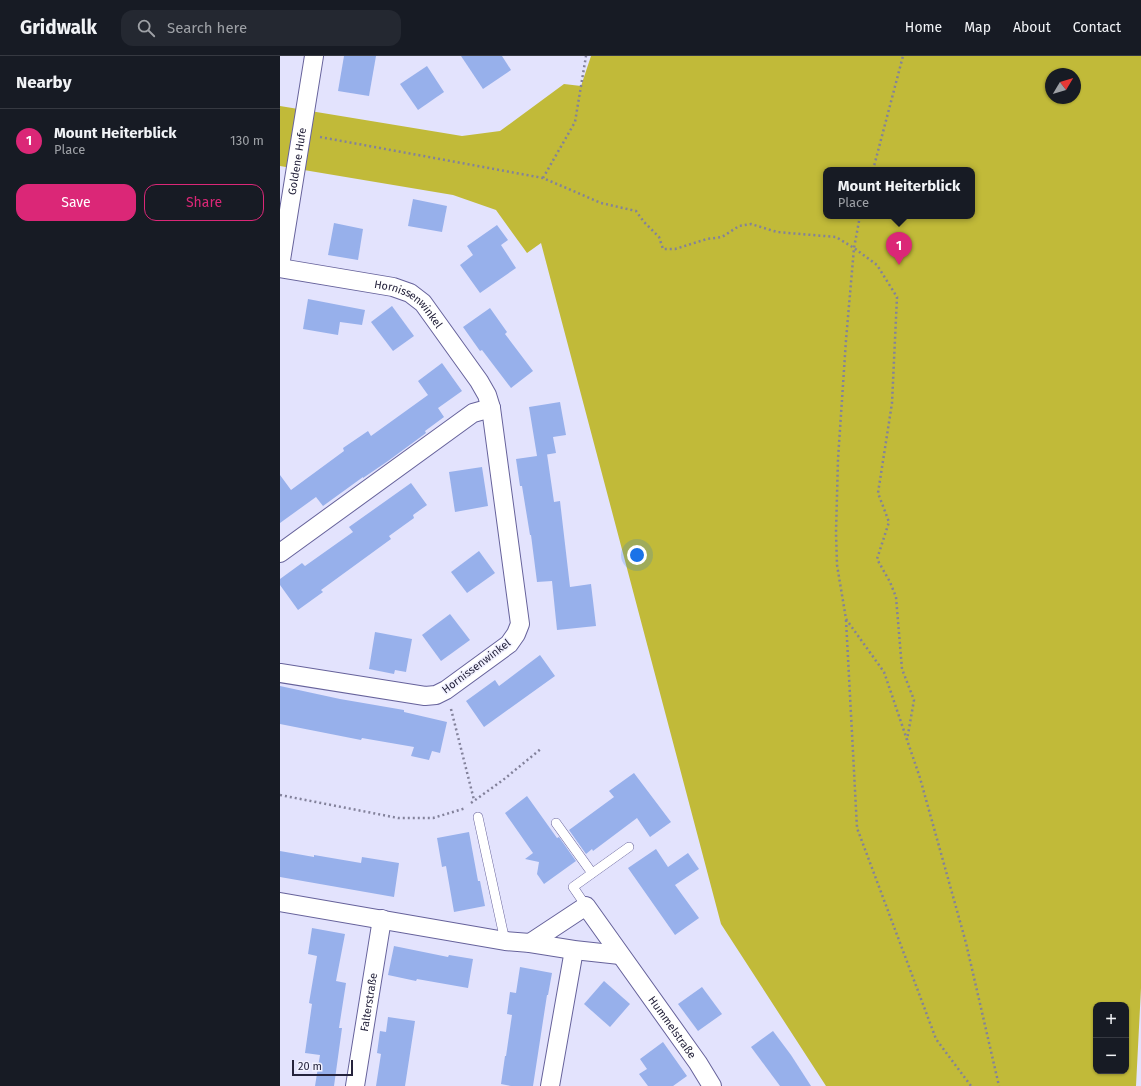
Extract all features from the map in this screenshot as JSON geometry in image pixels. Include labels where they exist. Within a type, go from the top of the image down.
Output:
[{"type":"street","name":"Goldene Hufe","points":[[280,267],[314,56]]},
{"type":"street","name":"Hornissenwinkel","points":[[280,267],[393,287],[410,293],[423,303],[479,381],[487,395],[491,408],[520,624],[516,634],[509,644],[446,690],[436,695],[424,696],[280,673]]},
{"type":"street","points":[[280,553],[473,413],[491,408]]},
{"type":"street","points":[[280,902],[506,941],[530,942],[574,950],[620,955]]},
{"type":"street","points":[[530,942],[586,906],[620,955]]},
{"type":"street","name":"Falterstraße","points":[[355,1086],[382,919]]},
{"type":"street","points":[[550,1086],[574,950]]},
{"type":"street","name":"Hummelstraße","points":[[620,955],[698,1062],[705,1084]]},
{"type":"lane","points":[[478,817],[506,941]]},
{"type":"lane","points":[[556,823],[592,873]]},
{"type":"lane","points":[[586,906],[573,888],[629,847]]},
{"type":"path","points":[[544,178],[575,122],[586,56]]},
{"type":"path","points":[[873,167],[903,56]]},
{"type":"path","points":[[302,134],[544,178],[601,203],[636,211],[644,222],[659,237],[663,249],[676,248],[707,239],[722,237],[739,226],[751,224],[777,232],[836,238],[854,248],[877,265],[897,297],[892,403],[878,493],[889,522],[877,559],[890,582],[896,597],[902,669],[914,700],[908,740]]},
{"type":"path","points":[[859,219],[854,248],[846,340],[839,451],[836,533],[838,565],[846,619],[856,828],[936,1039],[971,1086]]},
{"type":"path","points":[[846,619],[884,672],[908,740],[966,943],[999,1086]]},
{"type":"path","points":[[446,690],[478,817]]},
{"type":"path","points":[[280,795],[398,818],[433,818],[465,809],[474,800],[503,780],[542,748]]},
{"type":"shaded area","points":[[591,56],[1141,56],[1141,988],[1136,1086],[826,1086],[721,924],[541,243],[527,253],[496,210],[453,195],[280,166],[280,106],[462,136],[500,131],[564,84],[581,86]]},
{"type":"building","points":[[344,56],[376,56],[369,96],[338,91]]},
{"type":"building","points":[[461,56],[502,56],[511,70],[483,89]]},
{"type":"building","points":[[427,66],[444,92],[418,110],[400,84]]},
{"type":"building","points":[[413,199],[447,206],[442,232],[408,226]]},
{"type":"building","points":[[334,223],[363,229],[358,260],[328,255]]},
{"type":"building","points":[[497,225],[508,240],[501,245],[516,268],[480,293],[460,265],[473,255],[467,246]]},
{"type":"building","points":[[308,299],[365,310],[362,325],[340,322],[338,335],[303,329]]},
{"type":"building","points":[[392,306],[414,336],[393,351],[371,322]]},
{"type":"building","points":[[490,308],[507,332],[505,334],[533,371],[511,388],[482,350],[480,351],[463,327]]},
{"type":"building","points":[[442,363],[462,391],[438,408],[444,417],[425,431],[426,433],[388,461],[323,506],[316,497],[280,523],[280,475],[291,490],[344,451],[343,448],[368,431],[371,436],[428,395],[418,381]]},
{"type":"building","points":[[560,402],[566,435],[553,437],[556,453],[547,454],[554,502],[560,501],[570,587],[591,584],[596,626],[557,630],[552,581],[537,582],[531,535],[522,486],[520,486],[516,459],[537,456],[529,407]]},
{"type":"building","points":[[482,467],[488,506],[455,512],[449,472]]},
{"type":"building","points":[[411,483],[427,505],[413,515],[414,518],[389,536],[391,539],[321,590],[323,592],[298,610],[280,585],[280,579],[302,563],[305,566],[353,532],[349,527]]},
{"type":"building","points":[[479,551],[495,573],[467,593],[451,572]]},
{"type":"building","points":[[450,614],[470,640],[441,661],[422,635]]},
{"type":"building","points":[[375,632],[412,639],[406,672],[395,670],[394,674],[369,669]]},
{"type":"building","points":[[540,655],[555,676],[484,727],[466,701],[495,680],[499,686]]},
{"type":"building","points":[[280,686],[340,699],[404,710],[404,712],[447,722],[440,753],[432,751],[429,760],[411,756],[414,747],[362,738],[361,740],[280,724]]},
{"type":"building","points":[[634,773],[671,822],[650,837],[637,818],[593,851],[592,849],[586,854],[569,830],[614,797],[609,791]]},
{"type":"building","points":[[527,796],[557,838],[559,837],[576,861],[544,884],[537,874],[539,862],[525,859],[533,853],[505,813]]},
{"type":"building","points":[[469,832],[478,881],[480,881],[485,906],[454,912],[446,866],[442,867],[437,838]]},
{"type":"building","points":[[656,849],[668,867],[688,853],[699,869],[675,885],[699,918],[675,935],[628,868]]},
{"type":"building","points":[[280,851],[361,863],[362,857],[399,863],[394,897],[280,877]]},
{"type":"building","points":[[312,928],[345,934],[336,981],[346,983],[339,1028],[342,1028],[334,1086],[315,1086],[320,1055],[305,1053],[312,1004],[309,1003],[317,956],[308,954]]},
{"type":"building","points":[[394,946],[448,957],[449,955],[473,959],[468,988],[417,979],[416,981],[388,975]]},
{"type":"building","points":[[520,967],[552,973],[547,995],[533,1086],[511,1086],[501,1084],[512,1015],[507,1014],[510,992],[516,993]]},
{"type":"building","points":[[604,981],[630,1004],[610,1027],[584,1004]]},
{"type":"building","points":[[702,987],[722,1014],[698,1031],[678,1004]]},
{"type":"building","points":[[388,1017],[415,1021],[405,1086],[376,1086],[381,1054],[377,1053],[380,1031],[386,1032]]},
{"type":"building","points":[[773,1031],[811,1086],[780,1086],[751,1047]]},
{"type":"building","points":[[663,1042],[687,1076],[673,1086],[648,1086],[639,1074],[647,1069],[640,1059]]},
{"type":"place","name":"Mount Heiterblick","points":[[899,265]]}]
